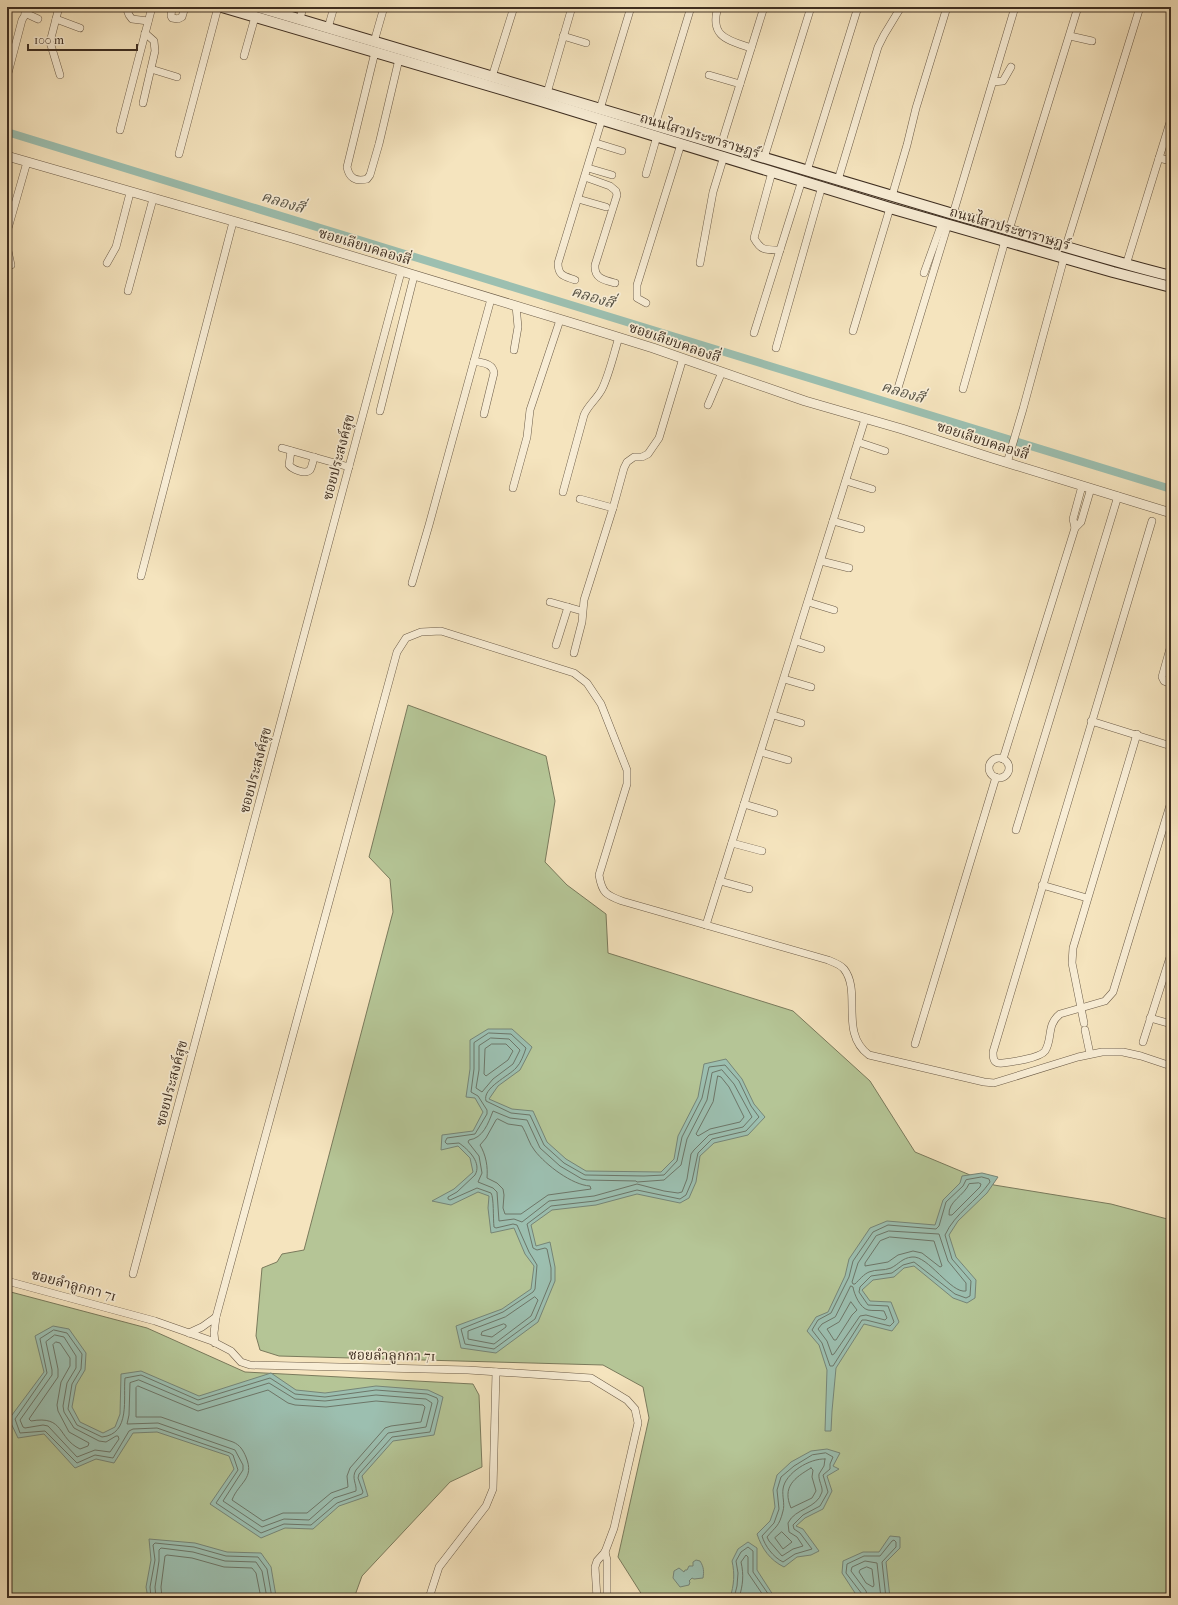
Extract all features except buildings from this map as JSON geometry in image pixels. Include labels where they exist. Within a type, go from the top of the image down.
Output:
[{"type":"main road","name":"ถนนไสวประชาราษฎร์","points":[[222,7],[258,10],[300,19],[328,28],[399,59],[681,144],[731,155],[764,158],[1066,246],[1126,265],[1171,276]]},
{"type":"main road","name":"ถนนไสวประชาราษฎร์","points":[[258,10],[374,47],[492,77],[721,145],[731,155],[772,172],[890,208],[1171,287]]},
{"type":"street","points":[[59,7],[50,42],[60,75]]},
{"type":"street","points":[[126,7],[128,15],[132,19],[148,21]]},
{"type":"street","points":[[120,130],[152,7]]},
{"type":"street","points":[[172,7],[171,16],[178,20],[182,17],[185,7]]},
{"type":"street","points":[[179,154],[218,7]]},
{"type":"street","points":[[300,19],[303,7]]},
{"type":"street","points":[[328,28],[334,7]]},
{"type":"street","points":[[384,7],[347,167],[348,174],[352,178],[363,180],[367,179],[370,175],[399,59]]},
{"type":"street","points":[[492,77],[514,7]]},
{"type":"street","points":[[547,93],[572,7]]},
{"type":"street","points":[[600,109],[631,7]]},
{"type":"street","points":[[655,125],[691,7]]},
{"type":"street","points":[[718,7],[715,17],[719,33],[725,39],[751,48]]},
{"type":"street","points":[[721,145],[764,7]]},
{"type":"street","points":[[764,158],[810,7]]},
{"type":"street","points":[[807,171],[858,7]]},
{"type":"street","points":[[838,180],[878,47],[901,7]]},
{"type":"street","points":[[892,196],[947,7]]},
{"type":"street","points":[[953,214],[1015,7]]},
{"type":"street","points":[[1009,230],[1078,7]]},
{"type":"street","points":[[1066,246],[1140,7]]},
{"type":"street","points":[[7,77],[19,30],[28,10],[38,19]]},
{"type":"street","points":[[244,56],[258,10]]},
{"type":"street","points":[[56,19],[80,28]]},
{"type":"street","points":[[143,103],[155,45],[154,41],[145,33]]},
{"type":"street","points":[[563,36],[586,44]]},
{"type":"street","points":[[1070,36],[1092,41]]},
{"type":"street","points":[[993,82],[1003,81],[1010,67]]},
{"type":"street","points":[[151,69],[177,77]]},
{"type":"street","points":[[709,75],[740,84]]},
{"type":"street","points":[[575,280],[561,275],[558,270],[558,263],[602,120]]},
{"type":"street","points":[[1126,265],[1171,120]]},
{"type":"street","points":[[646,174],[657,136]]},
{"type":"street","points":[[596,142],[622,151]]},
{"type":"street","points":[[646,303],[637,298],[637,285],[681,144]]},
{"type":"street","points":[[700,263],[713,192],[731,155]]},
{"type":"street","name":"ซอยเลียบคลองสี่","points":[[7,156],[516,306],[683,358],[805,401],[1008,459],[1087,487],[1171,513]]},
{"type":"street","points":[[1159,158],[1171,161]]},
{"type":"street","points":[[7,232],[27,162]]},
{"type":"street","points":[[588,168],[612,175]]},
{"type":"street","points":[[772,172],[754,238],[759,247],[766,250],[780,250]]},
{"type":"street","points":[[585,177],[610,186],[616,191],[617,195],[594,270],[595,274],[600,278],[615,283]]},
{"type":"street","points":[[754,333],[802,180]]},
{"type":"street","points":[[776,348],[822,186]]},
{"type":"street","points":[[107,263],[116,247],[130,193]]},
{"type":"street","points":[[128,291],[153,199]]},
{"type":"street","points":[[578,199],[606,207]]},
{"type":"street","points":[[853,331],[890,208]]},
{"type":"street","points":[[141,576],[233,222]]},
{"type":"street","points":[[924,273],[945,224]]},
{"type":"street","points":[[898,388],[945,224]]},
{"type":"street","points":[[963,389],[1006,241]]},
{"type":"street","points":[[7,246],[10,265]]},
{"type":"street","points":[[1008,459],[1064,258]]},
{"type":"street","name":"ซอยประสงค์สุข","points":[[133,1274],[401,272]]},
{"type":"street","points":[[380,412],[414,276]]},
{"type":"street","points":[[412,583],[491,299]]},
{"type":"street","points":[[514,350],[518,327],[516,306]]},
{"type":"street","points":[[514,488],[527,437],[530,410],[560,320]]},
{"type":"street","points":[[563,492],[584,415],[587,408],[603,387],[620,338]]},
{"type":"street","points":[[574,653],[582,622],[584,600],[613,508],[620,478],[627,462],[634,457],[642,457],[648,454],[658,438],[683,358]]},
{"type":"street","points":[[474,361],[488,364],[494,369],[484,414]]},
{"type":"street","points":[[708,405],[722,372]]},
{"type":"street","points":[[706,925],[865,419]]},
{"type":"street","points":[[858,442],[885,451]]},
{"type":"street","points":[[282,448],[349,467]]},
{"type":"street","points":[[291,451],[288,465],[291,468],[301,471],[310,470],[314,457]]},
{"type":"street","points":[[846,481],[872,489]]},
{"type":"street","points":[[1003,759],[1075,528],[1073,519],[1087,487]]},
{"type":"street","points":[[1016,830],[1118,496]]},
{"type":"street","points":[[580,499],[613,508]]},
{"type":"street","points":[[833,521],[861,529]]},
{"type":"street","points":[[1152,521],[1091,720],[993,1052],[994,1061],[999,1064],[1042,1055],[1046,1048],[1051,1026],[1055,1018],[1060,1014],[1105,1001],[1113,992],[1171,802]]},
{"type":"street","points":[[821,561],[849,568]]},
{"type":"street","points":[[550,602],[582,611]]},
{"type":"street","points":[[808,602],[834,610]]},
{"type":"street","points":[[556,645],[568,607]]},
{"type":"street","points":[[215,1343],[214,1333],[216,1317],[397,652],[406,638],[421,632],[441,631],[574,673],[587,683],[601,704],[627,770],[627,784],[599,875],[601,886],[608,896],[828,960],[844,968],[849,979],[854,1030],[857,1041],[861,1049],[869,1055],[984,1082],[994,1083],[1090,1054],[1102,1052],[1123,1052],[1171,1066]]},
{"type":"street","points":[[796,641],[821,649]]},
{"type":"street","points":[[1171,645],[1162,677],[1164,681],[1171,684]]},
{"type":"street","points":[[784,679],[811,687]]},
{"type":"street","points":[[773,715],[801,723]]},
{"type":"street","points":[[1091,720],[1171,746]]},
{"type":"street","points":[[1090,1054],[1076,989],[1072,957],[1073,948],[1137,734]]},
{"type":"street","points":[[761,752],[788,760]]},
{"type":"street","points":[[995,759],[1003,759],[1008,765],[1008,769],[1004,776],[996,777],[990,772],[990,765],[995,759]]},
{"type":"street","points":[[914,1044],[996,777]]},
{"type":"street","points":[[744,804],[774,813]]},
{"type":"street","points":[[732,843],[762,851]]},
{"type":"street","points":[[720,881],[749,889]]},
{"type":"street","points":[[1042,885],[1087,898]]},
{"type":"street","points":[[1142,1042],[1171,954]]},
{"type":"street","points":[[1150,1018],[1171,1024]]},
{"type":"street","name":"ซอยลำลูกกา 71","points":[[7,1281],[155,1321],[215,1343],[231,1351],[241,1362],[250,1365],[468,1370],[591,1378],[627,1400],[635,1409],[638,1423],[618,1514],[605,1552]]},
{"type":"street","points":[[189,1333],[202,1327],[216,1317]]},
{"type":"street","points":[[429,1598],[439,1567],[486,1506],[493,1489],[496,1372]]},
{"type":"street","points":[[605,1552],[607,1560],[607,1598]]},
{"type":"street","points":[[597,1598],[595,1567],[597,1561],[605,1552]]},
{"type":"street","points":[[596,1588],[607,1588]]},
{"type":"green space","points":[[408,705],[546,756],[555,801],[545,862],[567,885],[606,914],[608,953],[793,1011],[870,1081],[915,1152],[994,1185],[1111,1204],[1171,1220],[1171,1598],[644,1598],[618,1557],[649,1418],[643,1387],[603,1365],[279,1356],[260,1350],[256,1336],[262,1268],[277,1262],[282,1254],[304,1250],[393,912],[390,879],[369,857]]},
{"type":"green space","points":[[7,1291],[147,1328],[245,1372],[473,1384],[479,1395],[482,1467],[450,1482],[362,1576],[354,1598],[7,1598]]},
{"type":"water","points":[[488,1029],[512,1029],[532,1047],[520,1070],[498,1086],[489,1099],[512,1109],[533,1111],[547,1142],[566,1159],[586,1171],[661,1172],[674,1159],[678,1136],[698,1097],[704,1064],[726,1059],[742,1079],[754,1104],[765,1117],[748,1135],[714,1143],[700,1156],[696,1182],[689,1198],[680,1203],[637,1194],[596,1205],[552,1210],[531,1225],[536,1246],[550,1242],[555,1267],[555,1281],[538,1322],[496,1353],[461,1348],[456,1326],[502,1309],[531,1289],[534,1266],[525,1254],[514,1228],[491,1233],[488,1208],[489,1196],[478,1192],[451,1205],[432,1201],[454,1189],[473,1172],[470,1158],[458,1146],[441,1150],[442,1135],[473,1131],[483,1112],[475,1098],[466,1097],[470,1069],[470,1040]]},
{"type":"water","points":[[982,1173],[998,1177],[987,1193],[958,1221],[949,1235],[956,1257],[976,1280],[975,1298],[967,1303],[953,1298],[914,1266],[904,1268],[894,1277],[873,1280],[862,1290],[870,1301],[891,1302],[899,1322],[892,1331],[864,1324],[836,1368],[831,1431],[825,1431],[827,1370],[819,1345],[807,1331],[816,1317],[828,1312],[845,1276],[849,1259],[870,1228],[887,1221],[935,1225],[943,1200],[960,1183],[962,1176]]},
{"type":"water","points":[[53,1326],[69,1329],[86,1353],[85,1370],[76,1385],[72,1407],[80,1422],[103,1433],[115,1427],[120,1414],[121,1374],[141,1371],[199,1396],[271,1373],[296,1390],[325,1393],[376,1386],[428,1390],[443,1397],[434,1435],[393,1441],[362,1476],[368,1496],[339,1506],[313,1529],[285,1528],[261,1538],[210,1504],[234,1469],[229,1456],[157,1432],[133,1433],[114,1463],[96,1459],[75,1468],[44,1434],[18,1438],[9,1419],[44,1372],[35,1336]]},
{"type":"water","points":[[827,1449],[840,1453],[833,1466],[839,1469],[827,1476],[832,1491],[823,1509],[805,1518],[796,1526],[803,1529],[819,1551],[811,1555],[797,1557],[784,1567],[767,1554],[757,1534],[770,1521],[775,1507],[773,1490],[777,1475],[791,1462],[811,1451]]},
{"type":"water","points":[[890,1536],[900,1537],[900,1548],[886,1562],[890,1598],[861,1598],[855,1593],[842,1573],[843,1561],[863,1552],[879,1552]]},
{"type":"water","points":[[149,1539],[195,1543],[227,1552],[261,1553],[271,1567],[276,1596],[275,1598],[148,1598],[146,1587],[151,1560]]},
{"type":"water","points":[[748,1542],[757,1548],[757,1570],[775,1598],[730,1598],[734,1580],[732,1561],[738,1549]]},
{"type":"water","points":[[696,1560],[700,1561],[702,1565],[704,1572],[703,1578],[692,1578],[689,1581],[689,1585],[680,1587],[673,1578],[674,1571],[679,1568],[684,1572],[689,1566],[693,1566],[693,1562]]},
{"type":"waterway","name":"คลองสี่","points":[[7,132],[1171,489]]}]
